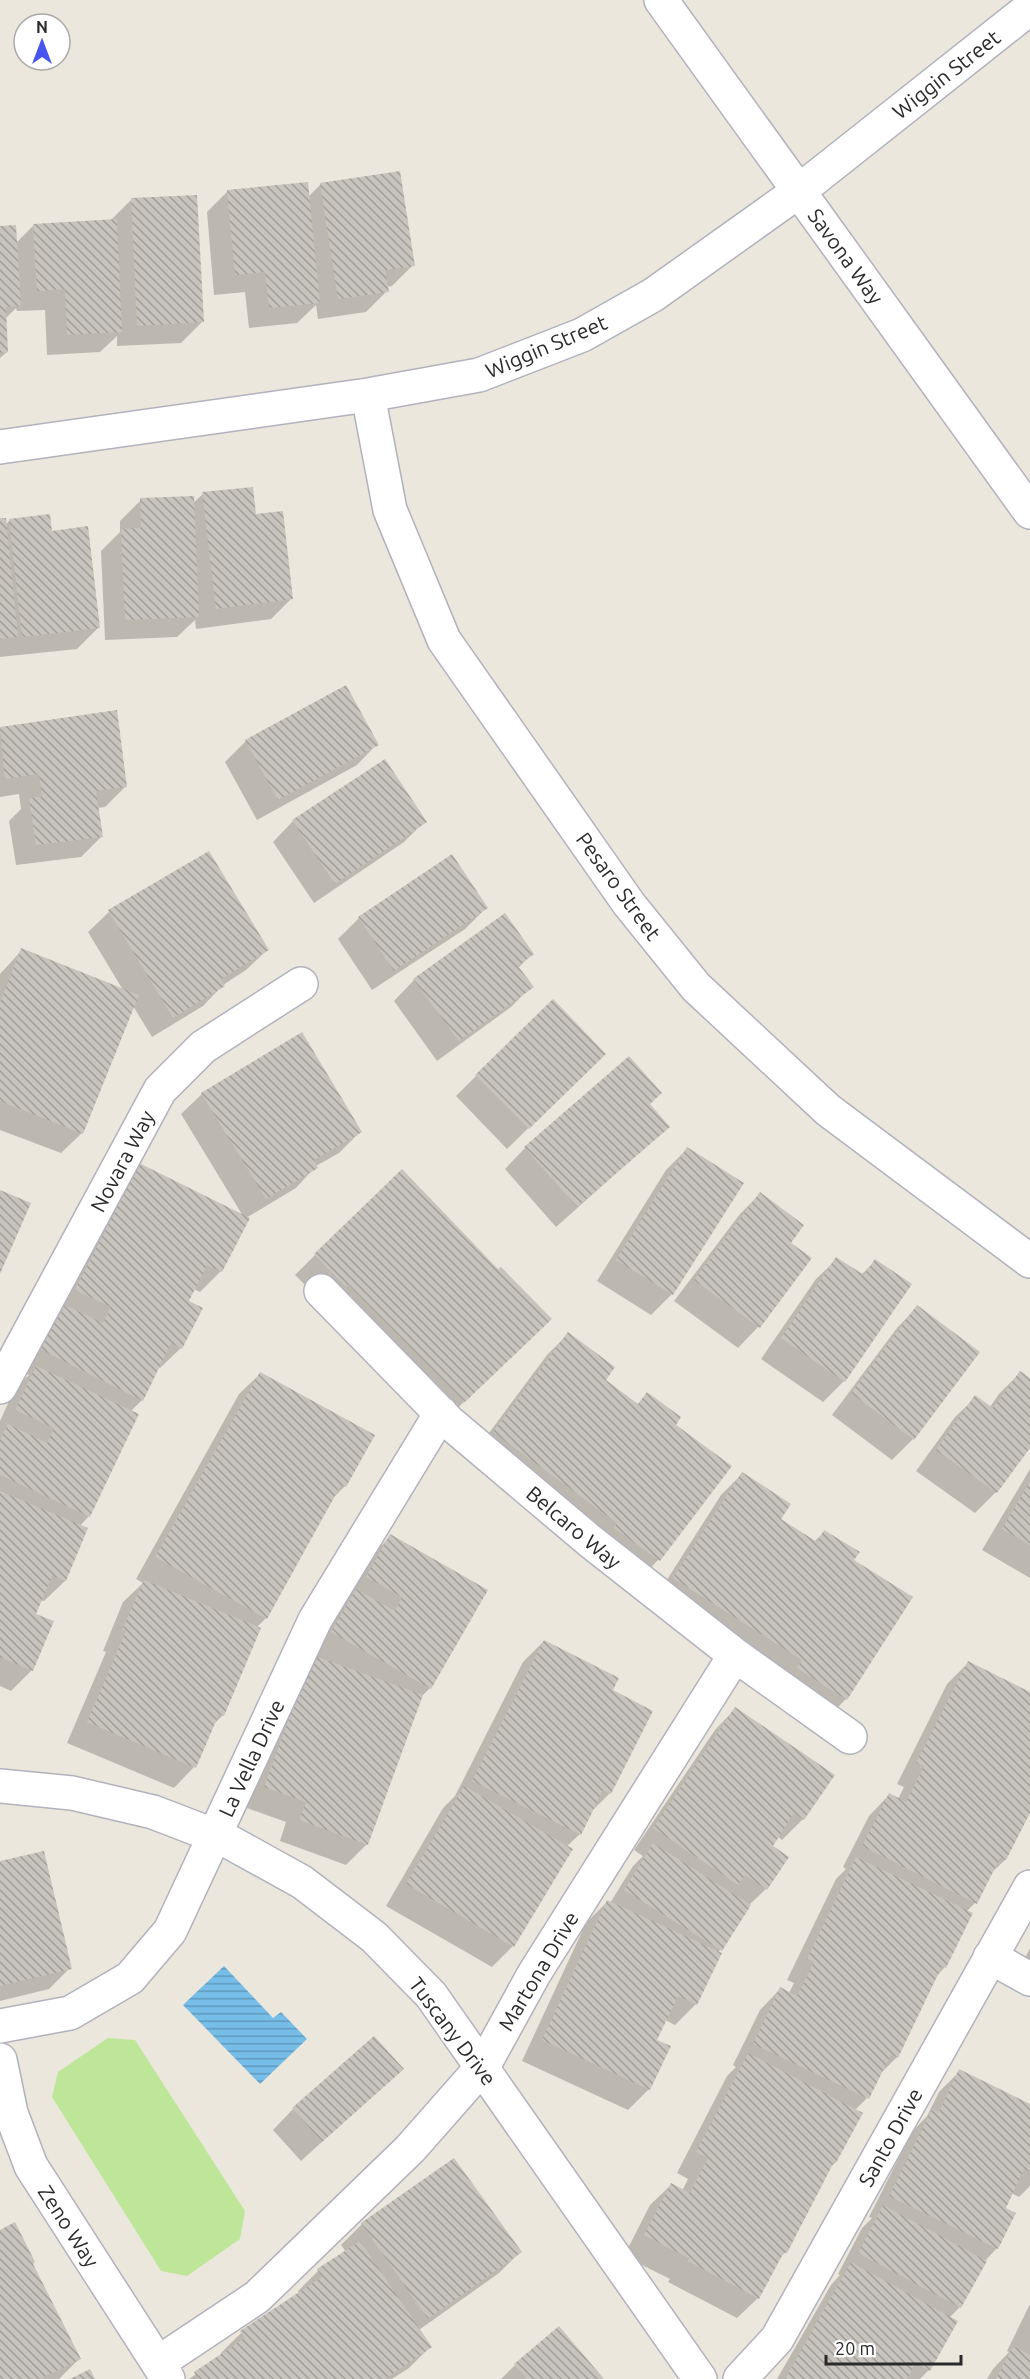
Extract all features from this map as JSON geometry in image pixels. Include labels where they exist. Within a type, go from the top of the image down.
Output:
[{"type":"street","name":"Savona Way","points":[[661,0],[1030,512]]},
{"type":"street","name":"Wiggin Street","points":[[0,447],[368,395],[478,375],[582,335],[653,295],[799,191],[1030,8]]},
{"type":"street","name":"Pesaro Street","points":[[368,395],[390,510],[444,640],[629,904],[696,987],[828,1110],[1030,1261]]},
{"type":"street","name":"Novara Way","points":[[3,1372],[160,1090],[203,1047],[301,984]]},
{"type":"street","name":"Belcaro Way","points":[[321,1291],[441,1413],[590,1541],[735,1654],[850,1737]]},
{"type":"street","name":"La Vella Drive","points":[[0,2026],[70,2013],[130,1978],[170,1931],[315,1620],[441,1413]]},
{"type":"street","name":"Martona Drive","points":[[163,2371],[257,2297],[410,2149],[482,2067],[534,1974],[735,1654]]},
{"type":"street","name":"Tuscany Drive","points":[[0,1786],[72,1792],[153,1812],[215,1836],[302,1882],[374,1937],[431,1995],[700,2379]]},
{"type":"street","name":"Santo Drive","points":[[740,2379],[777,2339],[1030,1887]]},
{"type":"street","points":[[990,1957],[1030,1979]]},
{"type":"street","name":"Zeno Way","points":[[0,2060],[11,2113],[31,2166],[163,2371]]},
{"type":"green space","points":[[108,2038],[135,2040],[245,2211],[240,2239],[187,2276],[161,2271],[52,2097],[58,2072]]},
{"type":"water","points":[[224,1966],[273,2018],[281,2012],[307,2039],[260,2084],[183,2005]]},
{"type":"building","points":[[400,171],[415,266],[385,270],[389,292],[338,299],[320,183]]},
{"type":"building","points":[[308,182],[320,303],[269,308],[265,272],[235,275],[227,190]]},
{"type":"building","points":[[197,195],[204,322],[137,326],[131,198]]},
{"type":"building","points":[[117,219],[122,332],[67,335],[65,289],[37,291],[33,224]]},
{"type":"building","points":[[16,225],[21,306],[6,307],[8,352],[0,353],[0,226]]},
{"type":"building","points":[[253,487],[256,514],[283,511],[293,599],[216,609],[202,492]]},
{"type":"building","points":[[194,496],[199,617],[125,620],[121,529],[141,528],[140,498]]},
{"type":"building","points":[[50,514],[52,531],[88,526],[100,628],[22,637],[9,519]]},
{"type":"building","points":[[0,518],[6,518],[18,637],[0,639]]},
{"type":"building","points":[[346,685],[379,745],[278,800],[245,740]]},
{"type":"building","points":[[117,710],[127,787],[96,791],[103,837],[36,845],[29,798],[42,797],[39,774],[5,779],[0,727]]},
{"type":"building","points":[[385,759],[427,822],[335,884],[292,820]]},
{"type":"building","points":[[209,851],[269,950],[221,979],[225,986],[173,1018],[108,910]]},
{"type":"building","points":[[452,854],[488,908],[394,971],[358,917]]},
{"type":"building","points":[[505,913],[534,954],[518,966],[534,987],[459,1041],[413,979]]},
{"type":"building","points":[[21,948],[139,995],[83,1134],[0,1101],[0,1003]]},
{"type":"building","points":[[553,999],[606,1054],[529,1129],[475,1075]]},
{"type":"building","points":[[302,1032],[362,1132],[314,1160],[318,1168],[266,1199],[201,1093]]},
{"type":"building","points":[[629,1056],[662,1093],[650,1104],[670,1127],[577,1207],[524,1147]]},
{"type":"building","points":[[687,1147],[744,1183],[673,1295],[616,1260]]},
{"type":"building","points":[[139,1163],[250,1218],[222,1272],[207,1265],[189,1301],[203,1308],[182,1349],[171,1343],[143,1401],[40,1349],[63,1304],[103,1323],[111,1307],[75,1290]]},
{"type":"building","points":[[402,1169],[498,1269],[501,1267],[552,1319],[465,1402],[348,1284],[346,1287],[314,1254]]},
{"type":"building","points":[[0,1190],[31,1203],[0,1274]]},
{"type":"building","points":[[760,1192],[804,1225],[791,1243],[812,1258],[760,1328],[694,1280]]},
{"type":"building","points":[[836,1257],[864,1275],[875,1259],[912,1284],[845,1382],[781,1338]]},
{"type":"building","points":[[917,1305],[980,1352],[914,1440],[851,1393]]},
{"type":"building","points":[[568,1332],[615,1367],[606,1380],[638,1404],[647,1392],[681,1417],[676,1425],[732,1466],[660,1561],[614,1528],[617,1523],[493,1432]]},
{"type":"building","points":[[36,1366],[139,1414],[90,1517],[0,1475],[0,1440],[8,1424],[47,1443],[54,1428],[15,1410]]},
{"type":"building","points":[[1020,1371],[1030,1378],[1030,1448],[997,1493],[936,1450],[975,1395],[993,1408]]},
{"type":"building","points":[[260,1372],[375,1435],[346,1487],[341,1485],[267,1619],[155,1557]]},
{"type":"building","points":[[742,1472],[791,1504],[781,1519],[817,1542],[824,1530],[860,1552],[854,1560],[913,1597],[847,1700],[797,1668],[802,1660],[673,1578]]},
{"type":"building","points":[[1030,1481],[1030,1545],[1002,1529]]},
{"type":"building","points":[[0,1491],[88,1528],[66,1581],[52,1576],[36,1614],[54,1621],[33,1671],[0,1657]]},
{"type":"building","points":[[390,1534],[488,1590],[431,1689],[331,1632],[356,1589],[395,1611],[402,1597],[366,1577]]},
{"type":"building","points":[[144,1580],[261,1628],[224,1716],[219,1714],[196,1768],[87,1722],[126,1631],[122,1630]]},
{"type":"building","points":[[544,1640],[619,1678],[613,1690],[653,1711],[611,1794],[603,1790],[581,1835],[472,1781]]},
{"type":"building","points":[[312,1655],[423,1695],[368,1845],[299,1820],[306,1802],[264,1787]]},
{"type":"building","points":[[968,1661],[1030,1692],[1030,1813],[1006,1860],[1000,1858],[977,1904],[862,1846],[889,1793],[906,1802],[924,1766],[916,1763]]},
{"type":"building","points":[[735,1707],[835,1775],[804,1820],[794,1813],[773,1846],[789,1857],[767,1890],[745,1875],[738,1885],[653,1828]]},
{"type":"building","points":[[464,1786],[573,1849],[514,1947],[406,1884]]},
{"type":"building","points":[[653,1843],[751,1905],[722,1951],[624,1890]]},
{"type":"building","points":[[44,1851],[72,1969],[0,1986],[0,1861]]},
{"type":"building","points":[[856,1857],[973,1913],[946,1968],[942,1966],[898,2058],[891,2054],[869,2099],[753,2044],[780,1987],[797,1996],[814,1962],[807,1959]]},
{"type":"building","points":[[607,1900],[722,1953],[697,2005],[678,1996],[657,2040],[671,2046],[650,2090],[542,2040]]},
{"type":"building","points":[[374,2036],[404,2069],[322,2142],[292,2108]]},
{"type":"building","points":[[748,2053],[863,2113],[836,2163],[834,2162],[787,2253],[784,2252],[759,2299],[644,2235],[671,2183],[690,2193],[708,2158],[696,2152]]},
{"type":"building","points":[[959,2069],[1030,2104],[1030,2172],[1024,2169],[1006,2208],[1016,2213],[998,2249],[889,2196],[932,2109],[939,2112]]},
{"type":"building","points":[[454,2158],[522,2252],[428,2319],[361,2223]]},
{"type":"building","points":[[883,2205],[987,2261],[961,2308],[858,2253]]},
{"type":"building","points":[[15,2222],[35,2262],[33,2264],[81,2359],[40,2379],[0,2379],[0,2230]]},
{"type":"building","points":[[360,2241],[432,2347],[385,2379],[198,2379],[194,2372],[245,2338],[240,2331],[322,2277],[317,2269]]},
{"type":"building","points":[[851,2262],[958,2321],[930,2371],[916,2363],[907,2379],[785,2379]]},
{"type":"building","points":[[559,2326],[604,2379],[527,2379],[514,2364]]},
{"type":"building","points":[[1013,2346],[1030,2355],[1030,2379],[996,2379]]},
{"type":"building","points":[[90,2369],[95,2379],[70,2379]]}]
